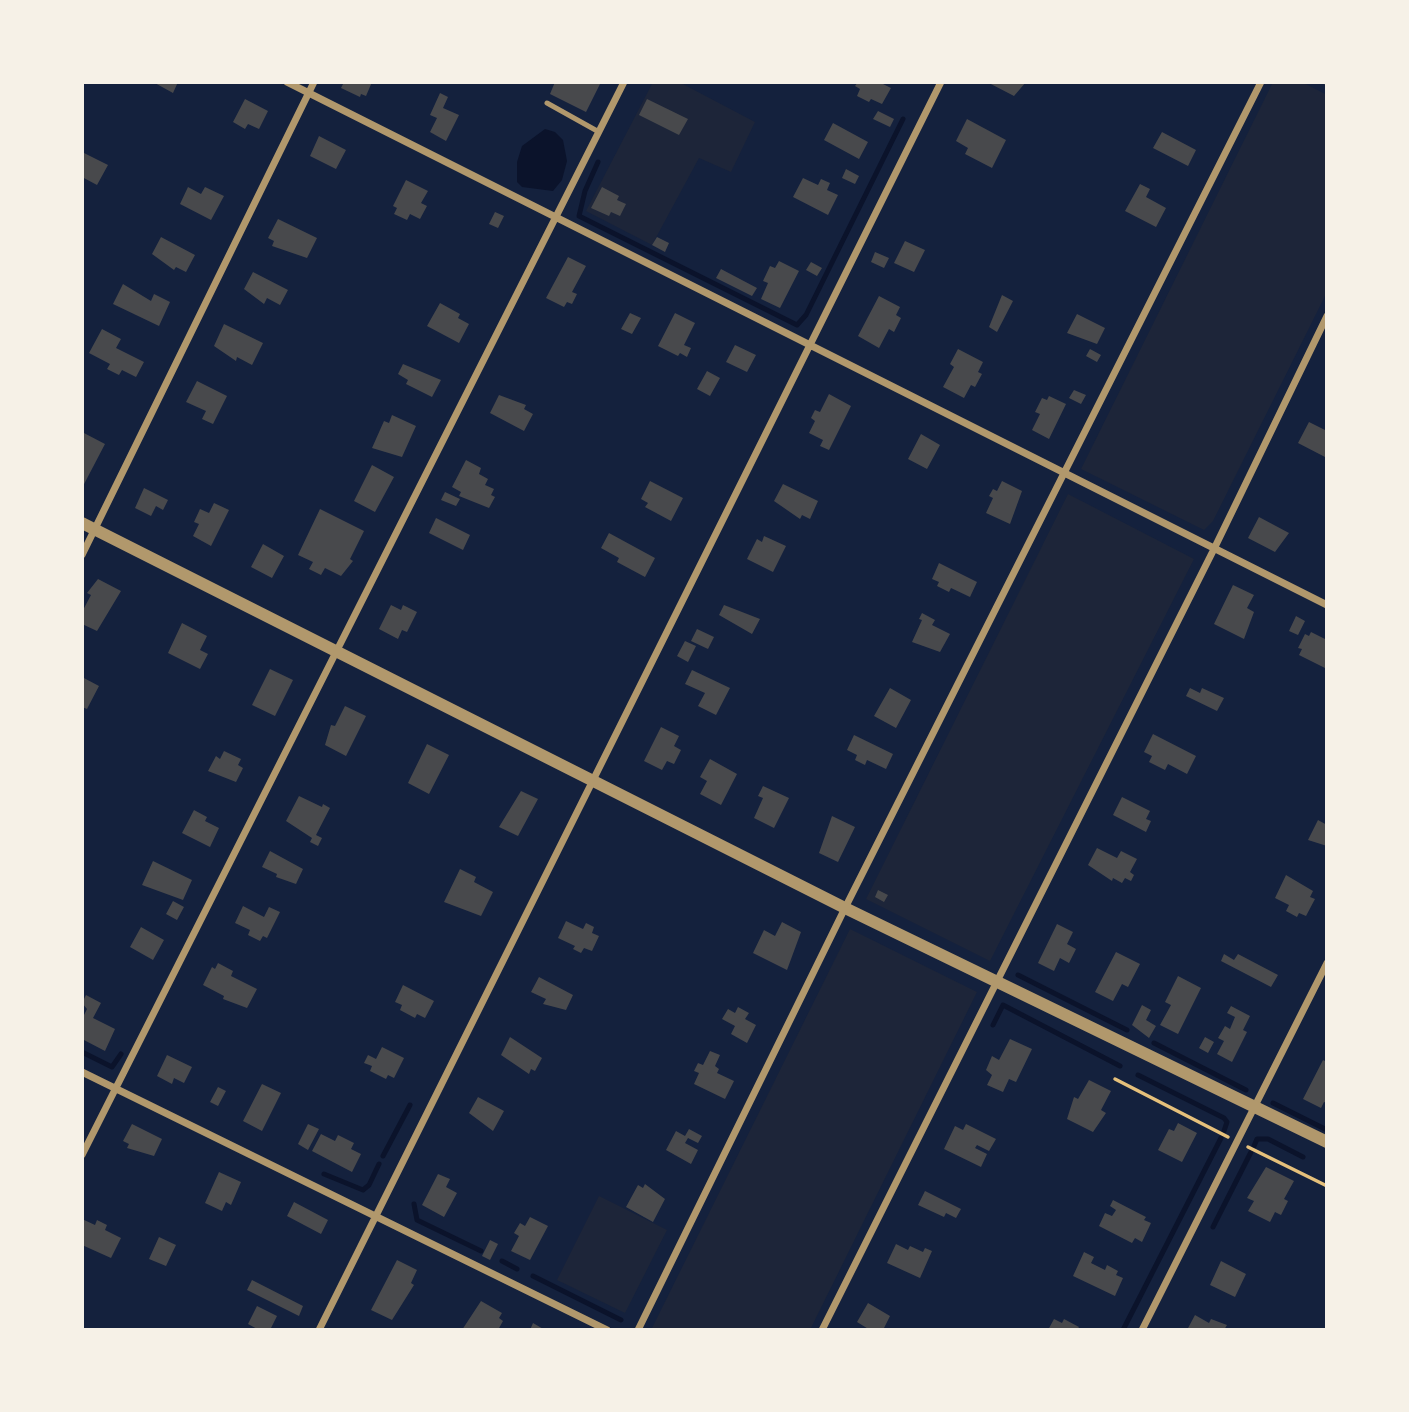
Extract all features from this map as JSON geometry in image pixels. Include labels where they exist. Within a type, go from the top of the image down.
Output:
[{"type":"street","points":[[287,82],[1327,605]]},
{"type":"street","points":[[82,555],[314,82]]},
{"type":"street","points":[[82,1155],[624,82]]},
{"type":"street","points":[[318,1330],[941,82]]},
{"type":"street","points":[[638,1330],[845,908],[1262,82]]},
{"type":"street","points":[[822,1330],[1214,549],[1327,316]]},
{"type":"street","points":[[82,523],[845,908],[1327,1142]]},
{"type":"street","points":[[1142,1330],[1327,963]]},
{"type":"street","points":[[82,1072],[607,1330]]},
{"type":"lane","points":[[547,103],[599,132]]},
{"type":"path","points":[[1115,1079],[1327,1186]]},
{"type":"shaded area","points":[[653,82],[679,82],[755,122],[731,172],[699,158],[652,245],[586,211]]},
{"type":"shaded area","points":[[1273,82],[1302,82],[1327,95],[1327,292],[1213,521],[1204,530],[1081,469]]},
{"type":"shaded area","points":[[545,129],[555,132],[563,140],[567,161],[562,180],[553,191],[522,187],[517,182],[517,162],[522,146]]},
{"type":"shaded area","points":[[1068,494],[1194,559],[990,961],[866,899]]},
{"type":"shaded area","points":[[850,929],[977,992],[810,1330],[651,1330]]},
{"type":"shaded area","points":[[599,1196],[667,1230],[625,1313],[557,1280]]},
{"type":"building","points":[[153,82],[178,82],[173,93]]},
{"type":"building","points":[[344,82],[372,82],[366,96],[361,94],[360,97],[341,88]]},
{"type":"building","points":[[555,82],[601,82],[586,112],[550,94]]},
{"type":"building","points":[[858,82],[879,82],[891,88],[882,104],[871,99],[869,102],[857,96],[860,89],[855,86]]},
{"type":"building","points":[[987,82],[1026,82],[1014,96]]},
{"type":"building","points":[[440,93],[448,97],[443,108],[459,115],[446,141],[430,132],[437,118],[430,115]]},
{"type":"building","points":[[245,99],[268,111],[259,129],[248,124],[245,129],[233,122]]},
{"type":"building","points":[[647,99],[688,119],[679,135],[639,115]]},
{"type":"building","points":[[878,111],[894,119],[890,127],[873,119]]},
{"type":"building","points":[[967,119],[1006,140],[992,168],[965,154],[968,148],[956,141]]},
{"type":"building","points":[[833,123],[868,142],[859,159],[824,140]]},
{"type":"building","points":[[1162,132],[1196,150],[1188,166],[1153,148]]},
{"type":"building","points":[[319,136],[346,150],[336,169],[310,156]]},
{"type":"building","points":[[82,152],[108,165],[97,185],[82,177]]},
{"type":"building","points":[[846,169],[859,176],[855,184],[842,178]]},
{"type":"building","points":[[803,178],[818,185],[821,179],[830,183],[827,190],[838,195],[828,215],[793,197]]},
{"type":"building","points":[[406,180],[428,191],[421,203],[427,206],[420,219],[410,214],[407,220],[394,214],[397,208],[393,206]]},
{"type":"building","points":[[1140,184],[1150,189],[1146,197],[1166,208],[1156,227],[1125,211]]},
{"type":"building","points":[[188,187],[201,194],[205,187],[224,196],[211,220],[180,204]]},
{"type":"building","points":[[602,187],[619,196],[617,200],[626,204],[620,216],[611,212],[609,216],[591,208]]},
{"type":"building","points":[[495,212],[504,216],[498,228],[489,224]]},
{"type":"building","points":[[278,219],[317,238],[307,258],[272,246],[274,241],[268,238]]},
{"type":"building","points":[[161,237],[195,255],[186,272],[176,267],[174,270],[152,254]]},
{"type":"building","points":[[657,237],[669,243],[665,252],[652,245]]},
{"type":"building","points":[[905,241],[925,250],[914,272],[894,263]]},
{"type":"building","points":[[875,252],[889,258],[884,268],[871,262]]},
{"type":"building","points":[[568,257],[586,266],[572,292],[577,294],[572,304],[567,302],[564,307],[546,298]]},
{"type":"building","points":[[779,261],[799,271],[780,308],[761,299],[768,283],[763,281],[770,266],[775,268]]},
{"type":"building","points":[[811,262],[822,268],[817,276],[806,270]]},
{"type":"building","points":[[721,269],[757,288],[752,296],[716,278]]},
{"type":"building","points":[[253,272],[288,290],[280,305],[267,298],[264,304],[244,289]]},
{"type":"building","points":[[123,284],[151,301],[154,294],[170,302],[159,326],[113,304]]},
{"type":"building","points":[[1002,295],[1013,301],[997,332],[989,327]]},
{"type":"building","points":[[879,296],[900,307],[896,315],[901,318],[894,332],[889,329],[879,348],[858,336]]},
{"type":"building","points":[[440,303],[460,314],[458,318],[469,324],[459,343],[427,326]]},
{"type":"building","points":[[630,313],[641,318],[632,334],[621,329]]},
{"type":"building","points":[[675,313],[695,323],[684,345],[691,348],[687,357],[680,353],[678,356],[658,346]]},
{"type":"building","points":[[1077,314],[1105,328],[1097,344],[1067,333]]},
{"type":"building","points":[[224,324],[263,343],[252,365],[237,357],[236,361],[214,346]]},
{"type":"building","points":[[102,329],[121,339],[116,348],[144,362],[136,377],[122,370],[119,375],[107,369],[110,364],[89,353]]},
{"type":"building","points":[[735,345],[756,355],[747,372],[726,362]]},
{"type":"building","points":[[958,349],[983,362],[978,372],[982,374],[975,387],[971,385],[964,398],[943,387],[954,367],[950,364]]},
{"type":"building","points":[[1090,349],[1101,355],[1097,362],[1086,356]]},
{"type":"building","points":[[403,364],[441,380],[432,397],[406,384],[408,380],[398,374]]},
{"type":"building","points":[[707,371],[720,378],[710,396],[697,389]]},
{"type":"building","points":[[197,381],[227,396],[213,424],[202,419],[206,411],[186,402]]},
{"type":"building","points":[[1074,390],[1086,395],[1081,404],[1069,398]]},
{"type":"building","points":[[829,394],[851,406],[829,450],[820,446],[823,440],[809,433],[815,421],[811,418],[815,410],[820,412]]},
{"type":"building","points":[[499,395],[526,405],[524,409],[533,414],[524,431],[490,413]]},
{"type":"building","points":[[1049,396],[1066,404],[1049,439],[1032,430],[1040,414],[1035,412],[1042,398],[1047,400]]},
{"type":"building","points":[[392,415],[416,426],[402,457],[372,448],[384,421],[389,423]]},
{"type":"building","points":[[1309,422],[1327,431],[1325,457],[1298,443]]},
{"type":"building","points":[[82,432],[105,444],[82,488]]},
{"type":"building","points":[[921,434],[940,445],[927,469],[908,459]]},
{"type":"building","points":[[466,460],[481,468],[479,474],[488,479],[485,485],[494,489],[491,495],[495,497],[489,508],[459,496],[461,492],[452,487]]},
{"type":"building","points":[[372,465],[394,477],[375,512],[354,501]]},
{"type":"building","points":[[650,481],[683,498],[671,521],[645,507],[648,503],[641,499]]},
{"type":"building","points":[[1002,481],[1022,491],[1010,524],[986,513],[993,498],[989,496],[993,489],[997,491]]},
{"type":"building","points":[[783,484],[818,501],[810,519],[802,515],[800,519],[774,501]]},
{"type":"building","points":[[144,488],[168,500],[163,510],[156,506],[151,516],[135,508]]},
{"type":"building","points":[[445,492],[460,499],[456,506],[441,500]]},
{"type":"building","points":[[214,503],[229,510],[211,546],[193,536],[199,524],[194,522],[200,509],[209,513]]},
{"type":"building","points":[[320,509],[364,531],[350,559],[353,561],[341,576],[325,568],[321,575],[309,569],[313,562],[298,555]]},
{"type":"building","points":[[1259,517],[1289,533],[1275,552],[1248,538]]},
{"type":"building","points":[[436,518],[470,535],[463,550],[429,533]]},
{"type":"building","points":[[609,533],[655,558],[645,577],[617,562],[619,558],[601,548]]},
{"type":"building","points":[[764,536],[786,546],[773,572],[747,559],[757,539],[762,542]]},
{"type":"building","points":[[263,544],[284,556],[272,578],[251,567]]},
{"type":"building","points":[[939,563],[977,582],[970,597],[951,588],[949,592],[937,586],[939,582],[932,579]]},
{"type":"building","points":[[98,579],[121,591],[97,631],[82,624],[82,612],[91,595],[87,593]]},
{"type":"building","points":[[1233,585],[1254,595],[1247,608],[1254,612],[1244,639],[1214,624]]},
{"type":"building","points":[[391,605],[401,610],[403,605],[417,612],[407,632],[402,630],[398,639],[379,629]]},
{"type":"building","points":[[724,605],[760,619],[752,634],[719,615]]},
{"type":"building","points":[[922,613],[935,620],[932,625],[950,634],[940,652],[912,642],[922,620],[919,619]]},
{"type":"building","points":[[1296,616],[1305,621],[1298,635],[1289,631]]},
{"type":"building","points":[[182,623],[207,636],[200,650],[208,654],[200,669],[168,653]]},
{"type":"building","points":[[697,629],[714,637],[708,649],[691,641]]},
{"type":"building","points":[[1311,632],[1327,640],[1327,669],[1299,655],[1302,649],[1298,648],[1305,634],[1309,636]]},
{"type":"building","points":[[685,641],[696,646],[688,662],[677,656]]},
{"type":"building","points":[[270,669],[293,680],[275,716],[252,705]]},
{"type":"building","points":[[692,670],[730,688],[716,715],[698,706],[705,693],[685,684]]},
{"type":"building","points":[[82,677],[99,686],[87,709],[82,707]]},
{"type":"building","points":[[890,688],[911,700],[896,728],[874,716]]},
{"type":"building","points":[[1190,688],[1200,693],[1202,688],[1224,698],[1217,711],[1186,696]]},
{"type":"building","points":[[345,706],[366,716],[346,756],[325,745],[331,725],[335,726]]},
{"type":"building","points":[[661,727],[679,736],[674,746],[681,750],[674,764],[667,761],[662,770],[644,761]]},
{"type":"building","points":[[1153,734],[1196,756],[1187,774],[1168,764],[1165,770],[1149,762],[1152,756],[1144,752]]},
{"type":"building","points":[[854,735],[893,754],[886,769],[867,760],[865,765],[855,760],[857,755],[847,750]]},
{"type":"building","points":[[427,744],[449,755],[429,794],[408,783]]},
{"type":"building","points":[[224,751],[241,759],[238,765],[243,768],[236,782],[208,771],[216,756],[220,759]]},
{"type":"building","points":[[710,759],[737,774],[721,805],[700,794],[707,781],[700,777]]},
{"type":"building","points":[[763,786],[789,798],[774,828],[754,818],[763,798],[758,796]]},
{"type":"building","points":[[521,791],[538,799],[518,836],[499,827]]},
{"type":"building","points":[[299,796],[330,808],[316,835],[322,838],[318,846],[310,842],[312,838],[286,821]]},
{"type":"building","points":[[1122,797],[1150,811],[1146,819],[1151,821],[1146,832],[1113,815]]},
{"type":"building","points":[[194,810],[207,817],[205,821],[219,828],[210,847],[182,833]]},
{"type":"building","points":[[832,816],[855,827],[838,862],[819,853]]},
{"type":"building","points":[[1318,820],[1327,825],[1327,846],[1308,840]]},
{"type":"building","points":[[1097,848],[1117,858],[1121,851],[1137,859],[1130,872],[1134,875],[1131,881],[1125,878],[1122,883],[1113,878],[1112,881],[1088,865]]},
{"type":"building","points":[[270,851],[303,869],[296,884],[276,877],[277,874],[262,867]]},
{"type":"building","points":[[153,861],[192,880],[183,900],[142,885]]},
{"type":"building","points":[[460,869],[476,877],[474,882],[493,892],[481,916],[444,902]]},
{"type":"building","points":[[1286,875],[1313,891],[1310,897],[1315,899],[1306,916],[1299,913],[1297,917],[1286,911],[1289,905],[1275,898]]},
{"type":"building","points":[[878,890],[888,895],[884,902],[875,897]]},
{"type":"building","points":[[173,901],[184,907],[177,920],[166,914]]},
{"type":"building","points":[[243,906],[264,917],[269,907],[280,912],[267,938],[263,936],[260,941],[248,935],[250,930],[235,923]]},
{"type":"building","points":[[566,921],[583,929],[586,923],[594,927],[592,933],[599,936],[592,951],[584,948],[581,953],[573,949],[575,946],[558,938]]},
{"type":"building","points":[[782,922],[801,932],[787,970],[753,953],[764,930],[775,936]]},
{"type":"building","points":[[1057,924],[1073,932],[1067,944],[1076,949],[1069,963],[1060,958],[1054,971],[1038,963]]},
{"type":"building","points":[[141,927],[164,940],[153,960],[130,947]]},
{"type":"building","points":[[1116,952],[1140,964],[1128,987],[1122,984],[1113,1001],[1095,992]]},
{"type":"building","points":[[1224,954],[1234,960],[1238,954],[1278,975],[1271,987],[1221,961]]},
{"type":"building","points":[[218,963],[233,971],[231,976],[257,989],[247,1008],[223,999],[224,996],[203,985],[212,967],[215,969]]},
{"type":"building","points":[[1178,976],[1201,988],[1178,1034],[1160,1025],[1171,1005],[1165,1002]]},
{"type":"building","points":[[539,977],[573,995],[566,1010],[543,1004],[546,999],[531,992]]},
{"type":"building","points":[[403,985],[434,1001],[425,1018],[417,1014],[415,1018],[400,1010],[402,1005],[395,1002]]},
{"type":"building","points":[[86,995],[101,1003],[93,1018],[115,1029],[105,1051],[82,1039],[82,1019],[87,1009],[82,1003]]},
{"type":"building","points":[[1142,1005],[1151,1010],[1146,1020],[1156,1026],[1149,1038],[1132,1025]]},
{"type":"building","points":[[1231,1006],[1250,1016],[1243,1030],[1247,1032],[1232,1062],[1217,1054],[1224,1041],[1218,1038],[1225,1026],[1230,1029],[1235,1017],[1227,1013]]},
{"type":"building","points":[[738,1007],[749,1013],[745,1019],[756,1025],[747,1043],[731,1034],[735,1026],[722,1019],[728,1009],[735,1013]]},
{"type":"building","points":[[510,1037],[542,1058],[535,1071],[531,1069],[529,1074],[501,1055]]},
{"type":"building","points":[[1205,1037],[1214,1042],[1208,1053],[1199,1048]]},
{"type":"building","points":[[1010,1039],[1032,1049],[1016,1082],[1009,1079],[1003,1092],[987,1085],[992,1075],[986,1070],[992,1056],[999,1060]]},
{"type":"building","points":[[382,1047],[404,1058],[394,1078],[388,1075],[386,1079],[370,1071],[372,1066],[364,1063],[368,1055],[376,1059]]},
{"type":"building","points":[[710,1051],[720,1055],[715,1066],[719,1069],[717,1073],[734,1081],[725,1099],[694,1084],[699,1073],[694,1071],[698,1063],[703,1065]]},
{"type":"building","points":[[167,1055],[192,1067],[184,1083],[174,1078],[172,1084],[157,1076]]},
{"type":"building","points":[[1323,1060],[1327,1062],[1327,1103],[1324,1102],[1321,1108],[1303,1099]]},
{"type":"building","points":[[1089,1080],[1111,1091],[1101,1110],[1106,1113],[1093,1132],[1067,1119],[1074,1097],[1078,1099]]},
{"type":"building","points":[[262,1084],[281,1093],[262,1131],[243,1121]]},
{"type":"building","points":[[218,1087],[226,1091],[218,1106],[210,1102]]},
{"type":"building","points":[[478,1097],[504,1111],[493,1131],[469,1113]]},
{"type":"building","points":[[1178,1123],[1197,1133],[1182,1162],[1158,1150],[1169,1129],[1174,1131]]},
{"type":"building","points":[[132,1124],[162,1139],[154,1156],[127,1148],[129,1144],[123,1141]]},
{"type":"building","points":[[308,1124],[319,1129],[308,1150],[298,1144]]},
{"type":"building","points":[[966,1124],[996,1139],[989,1151],[977,1145],[975,1148],[987,1154],[981,1167],[944,1149],[955,1126],[963,1130]]},
{"type":"building","points":[[689,1129],[702,1136],[698,1143],[688,1138],[685,1143],[698,1150],[691,1164],[666,1150],[676,1131],[685,1136]]},
{"type":"building","points":[[321,1134],[335,1141],[338,1135],[354,1143],[351,1149],[361,1154],[352,1172],[312,1151]]},
{"type":"building","points":[[1266,1167],[1294,1181],[1284,1199],[1288,1201],[1281,1215],[1275,1212],[1270,1222],[1248,1211],[1254,1201],[1247,1198]]},
{"type":"building","points":[[219,1172],[241,1182],[231,1205],[226,1202],[222,1211],[205,1203]]},
{"type":"building","points":[[438,1174],[450,1179],[446,1187],[457,1193],[444,1217],[422,1205]]},
{"type":"building","points":[[645,1184],[665,1199],[653,1222],[626,1207],[638,1185],[643,1188]]},
{"type":"building","points":[[925,1191],[961,1209],[956,1218],[946,1213],[944,1217],[918,1205]]},
{"type":"building","points":[[1113,1200],[1146,1217],[1144,1220],[1151,1223],[1142,1242],[1135,1238],[1132,1243],[1099,1226],[1105,1213],[1112,1216],[1116,1210],[1110,1206]]},
{"type":"building","points":[[294,1202],[328,1220],[321,1234],[287,1216]]},
{"type":"building","points":[[530,1217],[548,1226],[530,1260],[511,1251],[519,1236],[514,1233],[520,1223],[525,1226]]},
{"type":"building","points":[[82,1219],[95,1225],[97,1220],[107,1225],[105,1230],[121,1238],[111,1258],[82,1245]]},
{"type":"building","points":[[159,1237],[176,1245],[166,1266],[149,1259]]},
{"type":"building","points":[[490,1240],[498,1244],[490,1260],[482,1256]]},
{"type":"building","points":[[896,1244],[908,1250],[910,1246],[923,1252],[925,1248],[932,1251],[920,1278],[887,1263]]},
{"type":"building","points":[[1084,1252],[1094,1257],[1091,1263],[1105,1270],[1107,1265],[1118,1271],[1116,1275],[1123,1278],[1115,1296],[1073,1276]]},
{"type":"building","points":[[397,1260],[417,1270],[411,1283],[414,1285],[392,1320],[371,1310]]},
{"type":"building","points":[[1221,1261],[1246,1274],[1235,1297],[1210,1285]]},
{"type":"building","points":[[252,1280],[303,1306],[299,1316],[247,1290]]},
{"type":"building","points":[[481,1301],[502,1313],[499,1318],[503,1321],[498,1330],[462,1330]]},
{"type":"building","points":[[868,1303],[890,1316],[883,1330],[870,1330],[857,1322]]},
{"type":"building","points":[[257,1306],[277,1316],[270,1330],[259,1330],[248,1324]]},
{"type":"building","points":[[1195,1315],[1209,1323],[1211,1319],[1227,1325],[1224,1330],[1187,1330]]},
{"type":"building","points":[[1054,1319],[1062,1323],[1064,1319],[1079,1327],[1077,1330],[1048,1330]]},
{"type":"building","points":[[533,1323],[545,1330],[530,1330]]},
{"type":"waterway","points":[[598,162],[585,191],[579,216],[797,325],[806,315],[903,119]]},
{"type":"waterway","points":[[1018,975],[1127,1030]]},
{"type":"waterway","points":[[993,1025],[1003,1005],[1120,1066]]},
{"type":"waterway","points":[[1154,1043],[1246,1090]]},
{"type":"waterway","points":[[82,1052],[112,1067],[121,1054]]},
{"type":"waterway","points":[[1138,1075],[1224,1118],[1227,1122],[1224,1131]]},
{"type":"waterway","points":[[1273,1103],[1327,1130]]},
{"type":"waterway","points":[[383,1156],[410,1105]]},
{"type":"waterway","points":[[1123,1330],[1221,1138]]},
{"type":"waterway","points":[[1254,1146],[1257,1139],[1268,1139],[1303,1157]]},
{"type":"waterway","points":[[1213,1227],[1251,1152]]},
{"type":"waterway","points":[[324,1174],[363,1190],[369,1185],[379,1164]]},
{"type":"waterway","points":[[414,1204],[417,1220],[481,1251]]},
{"type":"waterway","points":[[502,1261],[517,1269]]},
{"type":"waterway","points":[[533,1276],[621,1320]]}]
